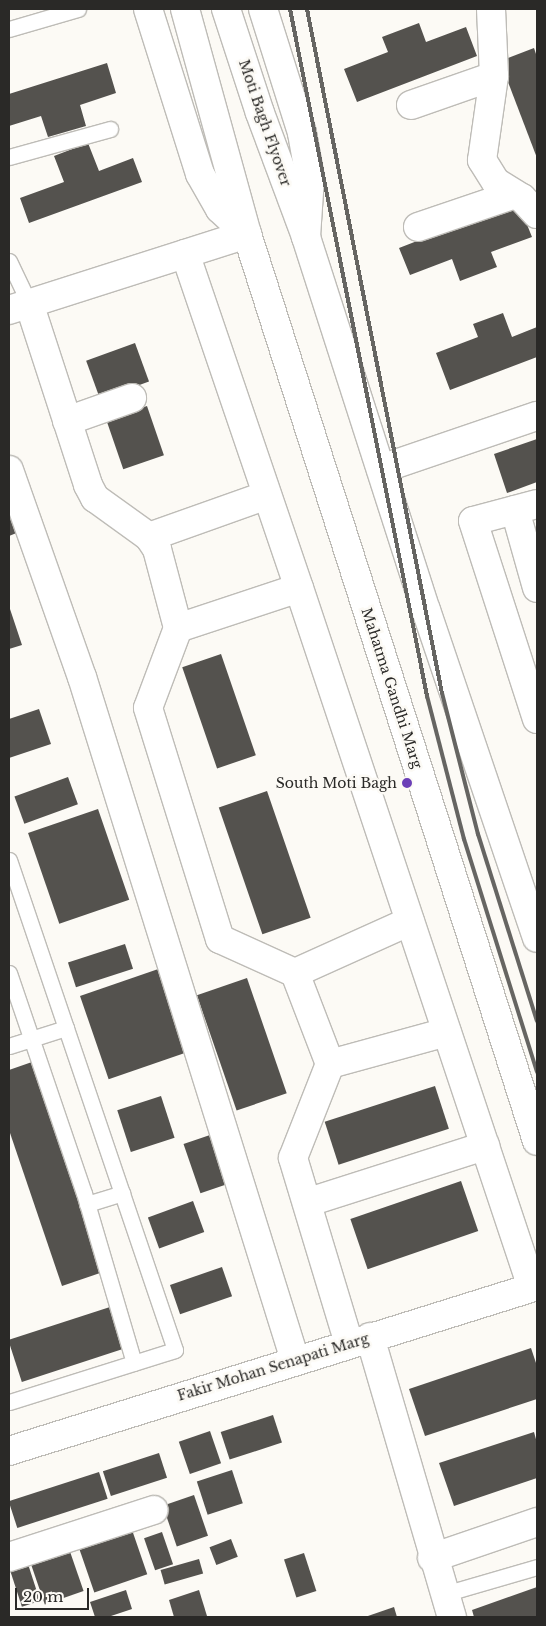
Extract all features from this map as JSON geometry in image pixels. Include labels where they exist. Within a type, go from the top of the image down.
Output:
[{"type":"street","points":[[148,9],[200,174],[220,209],[247,234]]},
{"type":"street","points":[[185,9],[198,47],[247,234]]},
{"type":"street","name":"Moti Bagh Flyover","points":[[226,9],[260,113],[306,237]]},
{"type":"street","points":[[263,9],[302,133],[310,178],[306,237],[381,470],[535,921]]},
{"type":"street","points":[[491,9],[494,76],[482,160],[496,182],[515,194],[537,214]]},
{"type":"street","points":[[411,105],[494,76]]},
{"type":"street","points":[[418,227],[515,194]]},
{"type":"street","points":[[247,234],[19,307],[67,421],[95,498],[150,537],[157,549],[178,628],[148,708],[220,939],[295,974],[330,1064],[293,1158],[360,1340],[448,1605]]},
{"type":"street","name":"Mahatma Gandhi Marg","points":[[247,234],[537,1141]]},
{"type":"street","points":[[185,254],[536,1293]]},
{"type":"street","points":[[67,421],[132,398]]},
{"type":"street","points":[[381,470],[537,416]]},
{"type":"street","points":[[9,470],[82,677],[295,1360]]},
{"type":"street","points":[[150,537],[267,495]]},
{"type":"street","points":[[537,588],[526,507],[473,521],[537,719]]},
{"type":"street","points":[[178,628],[299,588]]},
{"type":"street","points":[[295,974],[410,921]]},
{"type":"street","points":[[330,1064],[447,1032]]},
{"type":"street","points":[[309,1202],[485,1146]]},
{"type":"street","name":"Fakir Mohan Senapati Marg","points":[[9,1451],[360,1340],[536,1293]]},
{"type":"street","points":[[9,1557],[154,1510]]},
{"type":"street","points":[[432,1558],[537,1522]]},
{"type":"lane","points":[[9,29],[78,9]]},
{"type":"lane","points":[[9,157],[110,128]]},
{"type":"lane","points":[[9,261],[19,307]]},
{"type":"lane","points":[[9,860],[175,1350],[9,1402]]},
{"type":"lane","points":[[9,973],[87,1204],[134,1363]]},
{"type":"lane","points":[[9,1046],[66,1028]]},
{"type":"lane","points":[[87,1204],[122,1192]]},
{"type":"lane","points":[[448,1605],[537,1567]]},
{"type":"building","points":[[419,23],[426,42],[466,27],[477,56],[357,102],[344,69],[388,52],[382,37]]},
{"type":"building","points":[[534,48],[537,57],[537,158],[500,61]]},
{"type":"building","points":[[107,63],[116,93],[80,105],[86,126],[48,137],[41,116],[9,126],[9,94]]},
{"type":"building","points":[[88,143],[99,171],[133,158],[142,182],[29,223],[20,198],[64,182],[54,156]]},
{"type":"building","points":[[518,202],[532,237],[491,252],[497,267],[460,281],[452,259],[410,275],[399,248]]},
{"type":"building","points":[[503,313],[512,337],[537,327],[537,357],[450,390],[436,353],[478,337],[473,324]]},
{"type":"building","points":[[135,343],[149,382],[100,399],[86,361]]},
{"type":"building","points":[[147,406],[164,455],[123,469],[106,420]]},
{"type":"building","points":[[537,439],[537,482],[507,493],[494,454]]},
{"type":"building","points":[[9,501],[19,532],[9,536]]},
{"type":"building","points":[[9,606],[22,645],[9,649]]},
{"type":"building","points":[[221,654],[256,755],[217,769],[182,667]]},
{"type":"building","points":[[39,709],[51,744],[9,758],[9,719]]},
{"type":"building","points":[[68,777],[78,804],[24,824],[14,796]]},
{"type":"building","points":[[267,791],[311,918],[262,934],[219,808]]},
{"type":"building","points":[[98,809],[129,900],[59,924],[28,833]]},
{"type":"building","points":[[125,944],[133,969],[76,987],[68,963]]},
{"type":"building","points":[[167,966],[196,1049],[109,1079],[80,996]]},
{"type":"building","points":[[247,978],[287,1093],[237,1111],[197,995]]},
{"type":"building","points":[[32,1062],[103,1272],[62,1286],[9,1130],[9,1070]]},
{"type":"building","points":[[435,1086],[449,1129],[339,1165],[325,1122]]},
{"type":"building","points":[[161,1096],[175,1138],[131,1152],[117,1110]]},
{"type":"building","points":[[210,1135],[227,1184],[200,1193],[184,1144]]},
{"type":"building","points":[[461,1181],[478,1231],[368,1269],[350,1219]]},
{"type":"building","points":[[193,1201],[204,1232],[159,1248],[148,1217]]},
{"type":"building","points":[[222,1267],[232,1296],[180,1314],[170,1285]]},
{"type":"building","points":[[110,1307],[124,1349],[22,1382],[9,1340]]},
{"type":"building","points":[[531,1348],[537,1366],[537,1399],[425,1436],[409,1389]]},
{"type":"building","points":[[273,1415],[282,1443],[230,1460],[221,1432]]},
{"type":"building","points":[[210,1431],[221,1463],[190,1474],[179,1442]]},
{"type":"building","points":[[534,1432],[537,1443],[537,1478],[454,1506],[439,1463]]},
{"type":"building","points":[[159,1453],[167,1478],[111,1496],[103,1471]]},
{"type":"building","points":[[232,1470],[243,1503],[208,1515],[197,1481]]},
{"type":"building","points":[[99,1472],[108,1499],[17,1528],[9,1501]]},
{"type":"building","points":[[194,1495],[208,1536],[177,1546],[163,1506]]},
{"type":"building","points":[[131,1527],[147,1574],[94,1593],[78,1545]]},
{"type":"building","points":[[162,1532],[173,1564],[155,1570],[144,1538]]},
{"type":"building","points":[[231,1539],[238,1557],[216,1565],[210,1547]]},
{"type":"building","points":[[66,1540],[84,1591],[45,1604],[27,1553]]},
{"type":"building","points":[[304,1553],[316,1591],[296,1598],[284,1559]]},
{"type":"building","points":[[199,1559],[203,1573],[165,1584],[161,1570]]},
{"type":"building","points":[[27,1561],[40,1601],[22,1607],[9,1567]]},
{"type":"building","points":[[537,1587],[537,1617],[474,1617],[472,1610]]},
{"type":"building","points":[[126,1590],[132,1609],[108,1617],[95,1617],[90,1602]]},
{"type":"building","points":[[199,1590],[207,1616],[174,1617],[169,1600]]},
{"type":"building","points":[[394,1607],[397,1617],[365,1617]]},
{"type":"railway","points":[[290,9],[427,696],[464,839],[537,1072]]},
{"type":"railway","points":[[307,9],[442,693],[478,834],[537,1021]]},
{"type":"place","name":"South Moti Bagh","points":[[407,783]]}]
